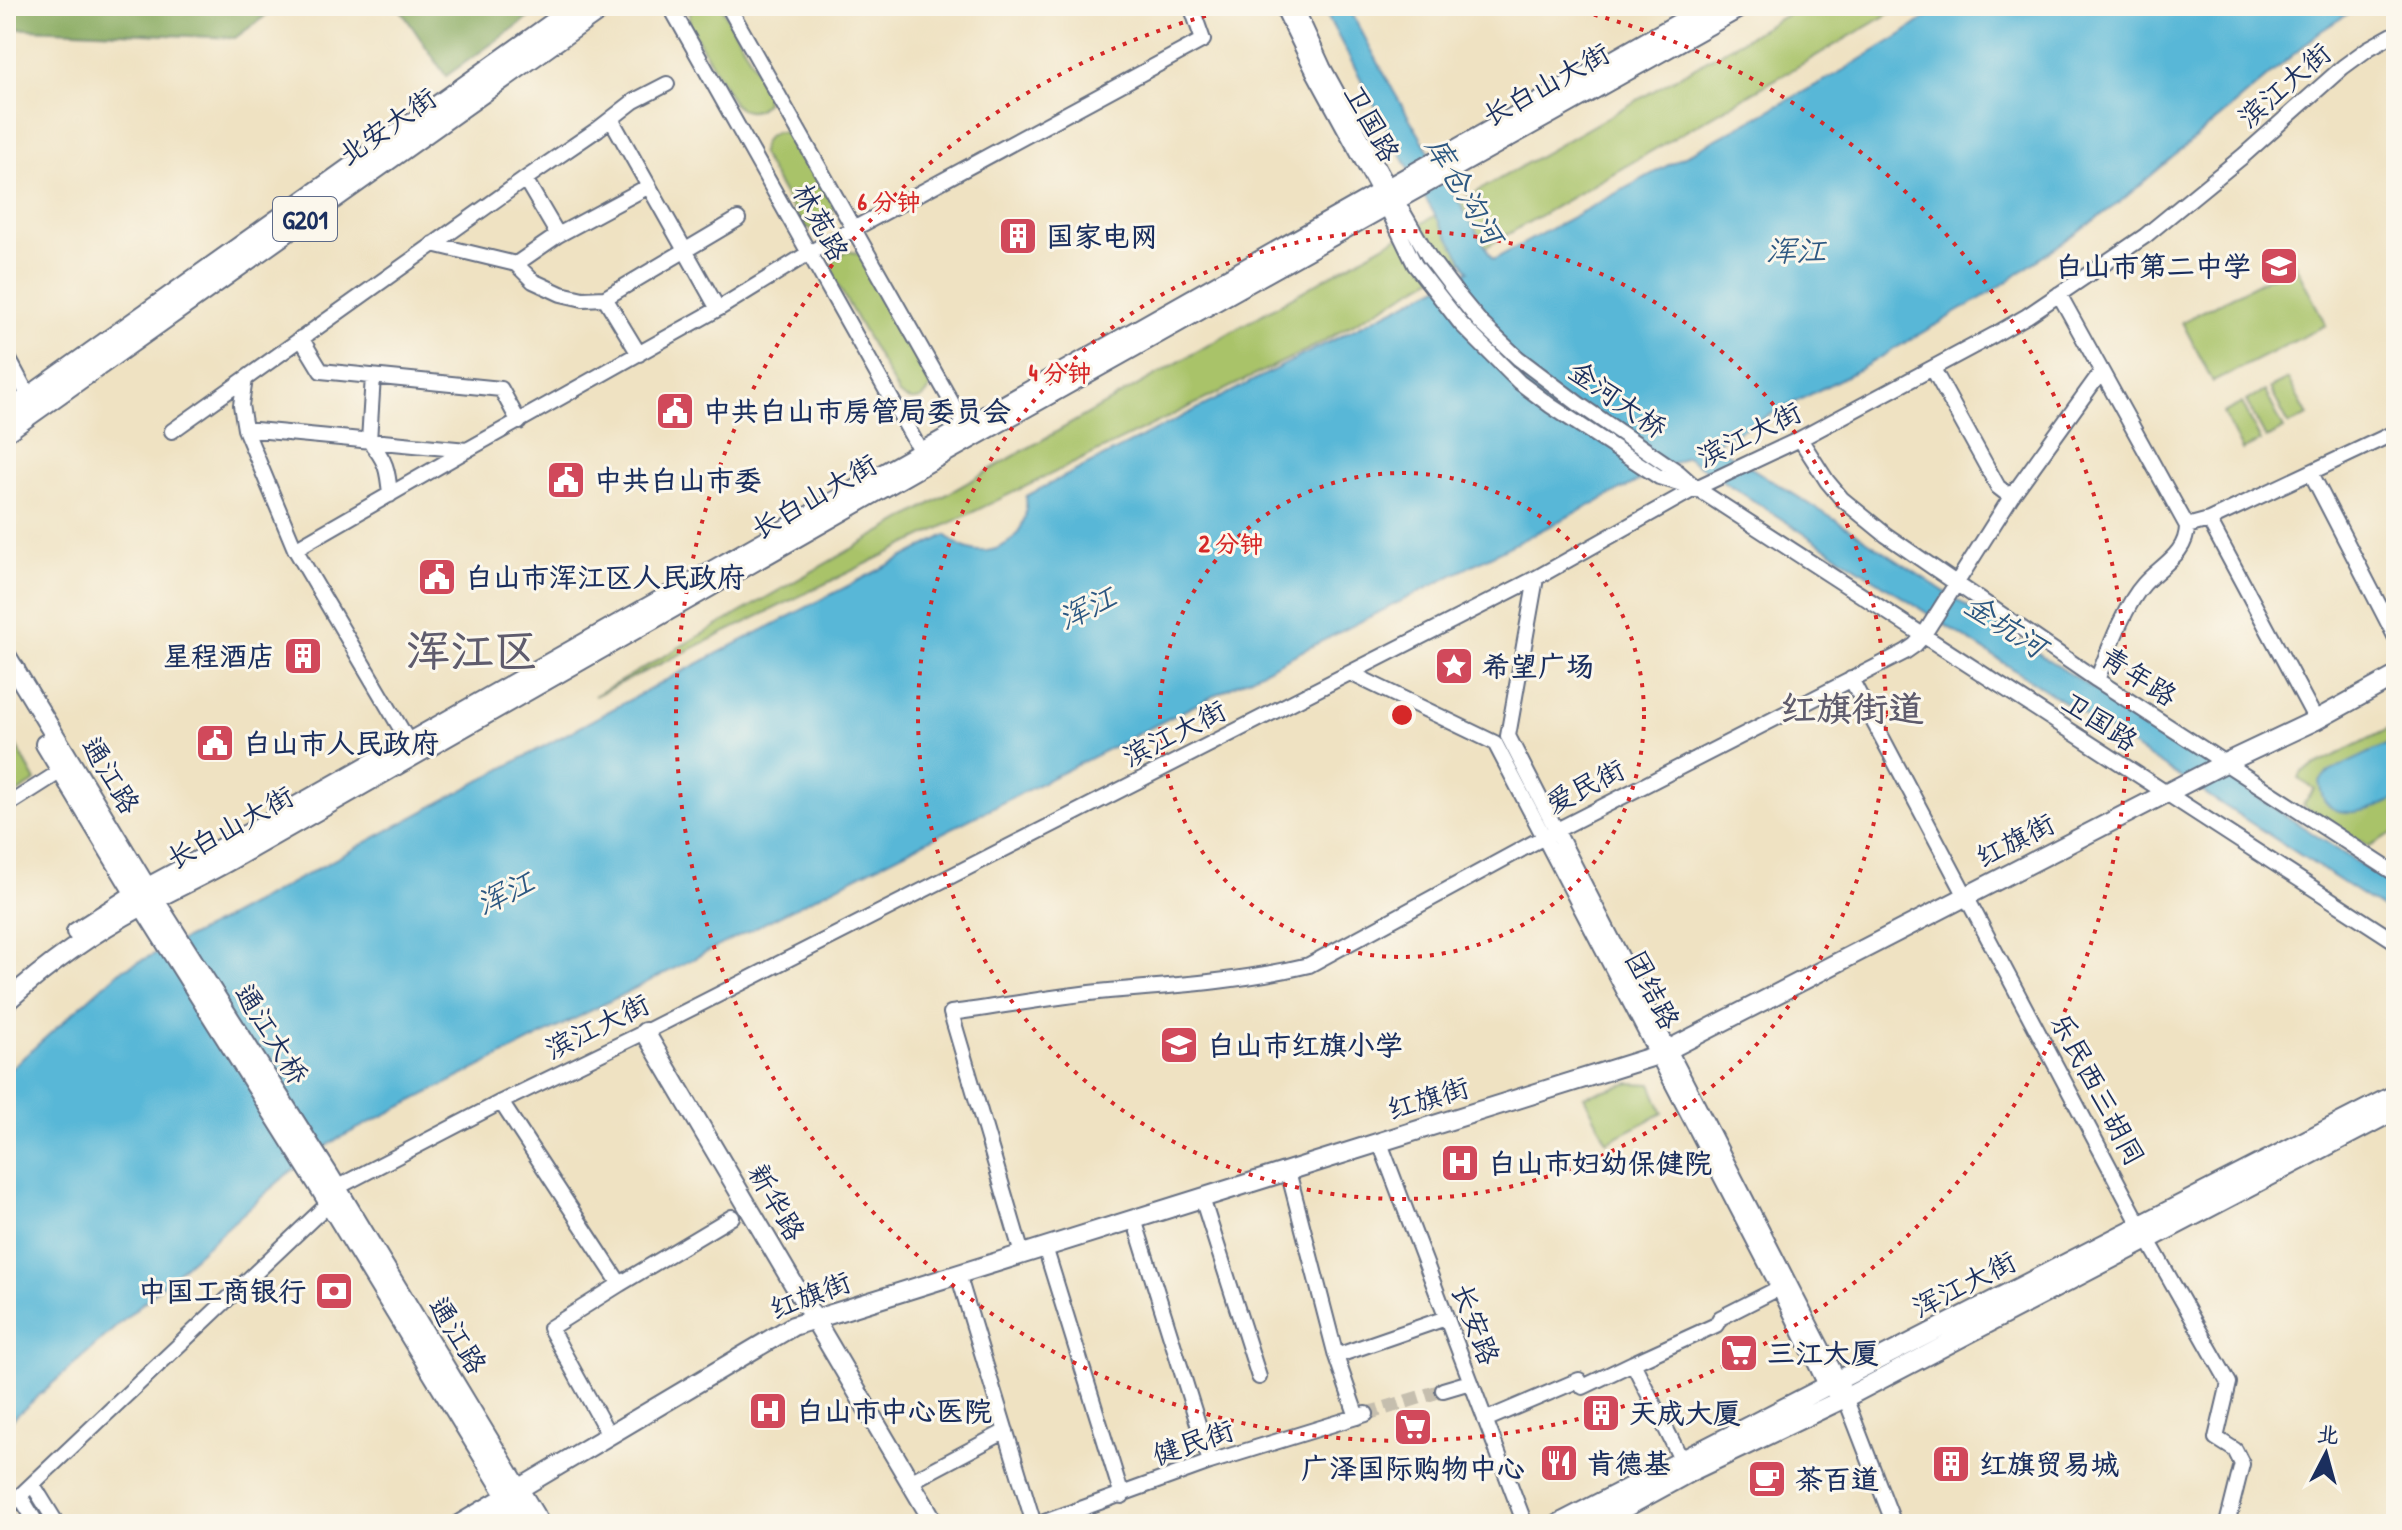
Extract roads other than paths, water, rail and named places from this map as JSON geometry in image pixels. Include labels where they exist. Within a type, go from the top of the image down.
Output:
[{"type":"highway","name":"北安大街","points":[[6,414],[578,6]]},
{"type":"highway","name":"北安大街","points":[[6,431],[604,6]]},
{"type":"main road","name":"长白山大街","points":[[6,987],[87,924],[145,897],[190,883],[413,748],[1388,197],[1709,6]]},
{"type":"main road","name":"长白山大街","points":[[1439,167],[1743,6]]},
{"type":"main road","name":"通江路","points":[[8,668],[61,771],[163,925]]},
{"type":"main road","name":"通江路","points":[[8,668],[145,897]]},
{"type":"main road","name":"红旗街","points":[[460,1524],[516,1498],[609,1435],[793,1326],[1664,1052],[2172,790],[2316,720],[2396,676]]},
{"type":"main road","name":"长白山大街","points":[[6,1002],[145,897]]},
{"type":"main road","name":"通江大桥","points":[[163,925],[327,1187]]},
{"type":"main road","name":"新华路","points":[[645,1032],[935,1524]]},
{"type":"main road","name":"浑江大街","points":[[1606,1522],[1690,1472],[1845,1398],[2396,1094]]},
{"type":"main road","name":"浑江大街","points":[[1558,1524],[1832,1382],[2396,1110]]},
{"type":"main road","name":"通江路","points":[[327,1187],[516,1498],[540,1524]]},
{"type":"main road","points":[[485,1524],[516,1498],[799,1334],[814,1320]]},
{"type":"main road","name":"通江路","points":[[516,1498],[524,1524]]},
{"type":"street","name":"林苑路","points":[[728,6],[969,433]]},
{"type":"street","points":[[295,549],[718,309],[809,253],[1203,40],[1191,6]]},
{"type":"street","name":"卫国路","points":[[1282,6],[1315,74],[1388,197],[1429,257]]},
{"type":"street","name":"卫国路","points":[[1295,6],[1388,197],[1415,265]]},
{"type":"street","name":"林苑路","points":[[674,8],[924,457]]},
{"type":"street","name":"滨江大街","points":[[6,1509],[327,1187],[645,1032],[1350,673],[1536,578],[1696,488],[1800,439],[1933,369],[2027,316],[2145,236],[2231,166],[2343,67],[2396,33]]},
{"type":"street","points":[[172,431],[634,101],[667,84]]},
{"type":"street","points":[[611,119],[718,309]]},
{"type":"street","points":[[525,179],[558,235]]},
{"type":"street","points":[[516,264],[558,235],[649,186]]},
{"type":"street","points":[[433,244],[516,264],[533,281],[561,294],[583,299],[605,298],[738,219]]},
{"type":"street","name":"金河大桥","points":[[1429,257],[1481,323],[1518,358],[1696,488]]},
{"type":"street","name":"金河大桥","points":[[1415,265],[1461,324],[1519,382],[1659,477],[1696,488]]},
{"type":"street","points":[[2059,294],[2187,526],[2183,549],[2142,586],[2115,634],[2097,680]]},
{"type":"street","points":[[605,298],[639,354]]},
{"type":"street","points":[[301,338],[321,371],[501,389],[519,422]]},
{"type":"street","points":[[6,354],[29,397]]},
{"type":"street","points":[[1933,369],[1998,487],[2011,497]]},
{"type":"street","name":"爱民街","points":[[1022,1254],[951,1013],[1119,990],[1164,988],[1278,973],[1309,965],[1551,833],[1905,652],[1927,630],[2011,497],[2101,372]]},
{"type":"street","points":[[373,376],[369,441],[388,469],[390,495]]},
{"type":"street","points":[[245,379],[241,405],[245,429],[295,549],[413,748]]},
{"type":"street","points":[[245,429],[467,450]]},
{"type":"street","points":[[2187,526],[2209,520],[2396,432]]},
{"type":"street","name":"青年路","points":[[1800,439],[1827,481],[1854,511],[1954,585],[2220,766],[2396,874]]},
{"type":"street","points":[[2311,473],[2396,638]]},
{"type":"street","name":"卫国路","points":[[1696,488],[1927,630],[2172,790],[2396,942]]},
{"type":"street","points":[[2209,520],[2316,720]]},
{"type":"street","points":[[1350,673],[1501,739],[1536,578]]},
{"type":"street","name":"乐民西三胡同","points":[[1851,679],[2145,1232],[2229,1383],[2216,1438],[2235,1450],[2242,1464],[2227,1524]]},
{"type":"street","name":"团结路","points":[[1501,739],[1832,1382]]},
{"type":"street","points":[[6,806],[61,771]]},
{"type":"street","name":"团结路","points":[[1664,1052],[1779,1288],[1832,1382],[1845,1398],[1894,1524]]},
{"type":"street","points":[[501,1102],[620,1284]]},
{"type":"street","name":"长安路","points":[[1380,1143],[1525,1524]]},
{"type":"street","points":[[1288,1171],[1336,1356],[1446,1318]]},
{"type":"street","points":[[1202,1198],[1259,1377]]},
{"type":"street","points":[[609,1435],[550,1328],[732,1217]]},
{"type":"street","points":[[1134,1219],[1210,1462]]},
{"type":"street","points":[[1045,1247],[1122,1496]]},
{"type":"street","points":[[958,1274],[1037,1524]]},
{"type":"street","points":[[1485,1420],[1579,1380],[1583,1387],[1716,1325],[1720,1318],[1779,1288]]},
{"type":"street","name":"健民街","points":[[1037,1524],[1210,1462],[1362,1416],[1336,1356]]},
{"type":"street","points":[[1633,1363],[1681,1459]]},
{"type":"street","points":[[1443,1390],[1470,1382]]},
{"type":"street","points":[[910,1482],[1006,1431]]},
{"type":"street","points":[[33,1485],[57,1524]]},
{"type":"street","points":[[20,1496],[37,1524]]},
{"type":"water","name":"浑江","points":[[1322,6],[1348,6],[1394,92],[1493,260],[1842,71],[1942,6],[2360,6],[2321,31],[2120,202],[1995,290],[1860,369],[1713,444],[1840,523],[2396,888],[2396,917],[1686,457],[337,1139],[285,1176],[6,1425],[6,1073],[120,971],[219,922],[672,677],[946,535],[974,550],[988,551],[1001,547],[1013,539],[1021,527],[1026,513],[1026,496],[1469,271],[1419,188]]},
{"type":"water","points":[[2396,740],[2396,799],[2358,812],[2330,807],[2323,798],[2319,781],[2327,773]]},
{"type":"tunnel","points":[[1366,1414],[1443,1390]]},
{"type":"place","name":"国家电网","points":[[1018,236]]},
{"type":"place","name":"白山市第二中学","points":[[2279,266]]},
{"type":"place","name":"中共白山市房管局委员会","points":[[675,411]]},
{"type":"place","name":"中共白山市委","points":[[566,480]]},
{"type":"place","name":"白山市浑江区人民政府","points":[[437,577]]},
{"type":"place","name":"星程酒店","points":[[303,656]]},
{"type":"place","name":"希望广场","points":[[1454,666]]},
{"type":"place","name":"白山市人民政府","points":[[215,743]]},
{"type":"place","name":"白山市红旗小学","points":[[1179,1045]]},
{"type":"place","name":"白山市妇幼保健院","points":[[1460,1163]]},
{"type":"place","name":"中国工商银行","points":[[334,1291]]},
{"type":"place","name":"三江大厦","points":[[1739,1353]]},
{"type":"place","name":"白山市中心医院","points":[[768,1411]]},
{"type":"place","name":"天成大厦","points":[[1601,1413]]},
{"type":"place","name":"广泽国际购物中心","points":[[1413,1427]]},
{"type":"place","name":"肯德基","points":[[1559,1463]]},
{"type":"place","name":"红旗贸易城","points":[[1951,1464]]},
{"type":"place","name":"茶百道","points":[[1767,1479]]},
{"type":"district","name":"浑江区","points":[[472,650]]},
{"type":"district","name":"红旗街道","points":[[1852,707]]},
{"type":"water label","name":"库仓沟河","points":[[1465,190]]},
{"type":"water label","name":"金坑河","points":[[2006,625]]}]
